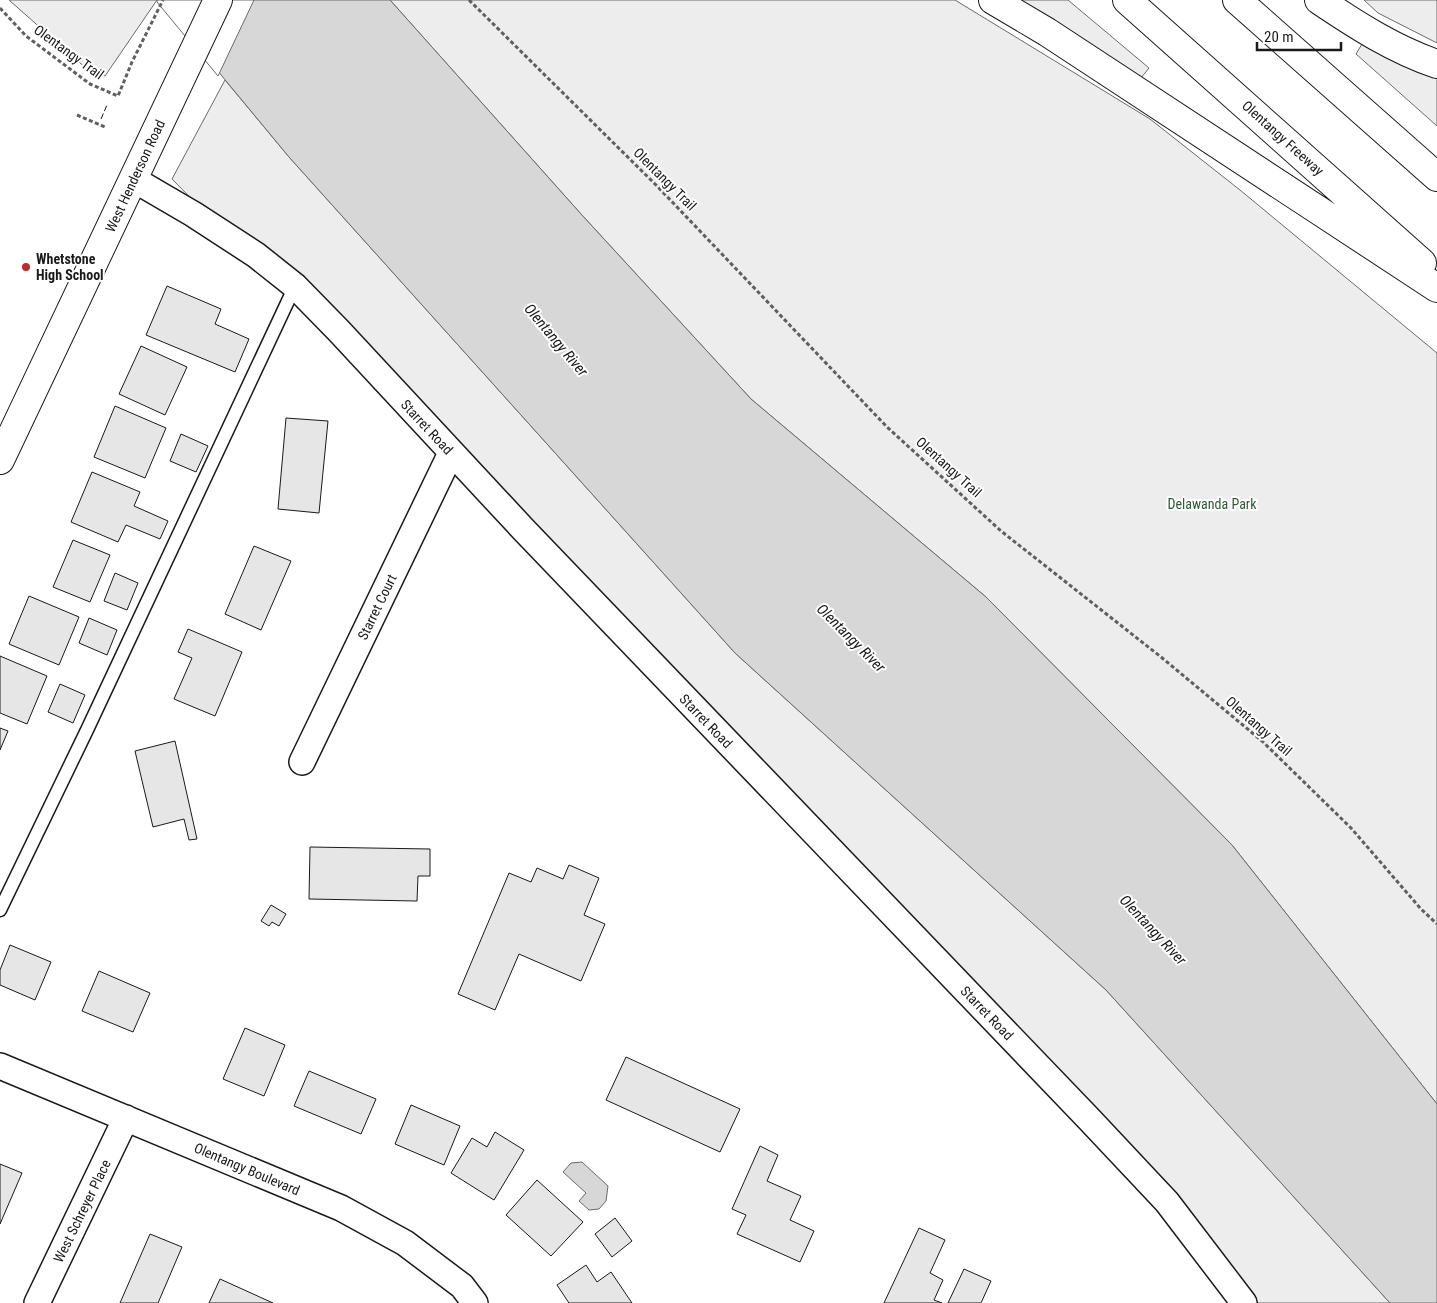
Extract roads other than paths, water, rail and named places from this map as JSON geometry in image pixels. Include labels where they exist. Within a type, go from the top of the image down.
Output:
[{"type":"main road","name":"West Henderson Road","points":[[0,460],[218,0]]},
{"type":"main road","points":[[993,0],[1047,32],[1437,288]]},
{"type":"main road","name":"Olentangy Freeway","points":[[1127,0],[1437,277]]},
{"type":"main road","points":[[1238,0],[1437,177]]},
{"type":"main road","points":[[1320,0],[1364,29],[1437,64]]},
{"type":"street","name":"Starret Road","points":[[133,179],[194,214],[256,255],[295,286],[451,453],[1154,1188],[1167,1202],[1244,1303]]},
{"type":"street","name":"Starret Court","points":[[302,762],[451,453]]},
{"type":"street","name":"Olentangy Boulevard","points":[[0,1066],[341,1208],[405,1242],[462,1286],[475,1303]]},
{"type":"street","name":"West Schreyer Place","points":[[37,1303],[126,1118]]},
{"type":"lane","points":[[0,910],[295,286]]},
{"type":"water","name":"Olentangy River","points":[[159,0],[390,0],[581,214],[751,399],[986,597],[1232,845],[1437,1104],[1437,1303],[1390,1303],[1106,990],[735,653],[289,157]]},
{"type":"water","points":[[582,1162],[608,1186],[606,1201],[599,1209],[589,1210],[579,1201],[586,1193],[563,1172],[571,1163]]},
{"type":"place","name":"Whetstone High School","points":[[26,267]]},
{"type":"park label","name":"Delawanda Park","points":[[1212,504]]}]
